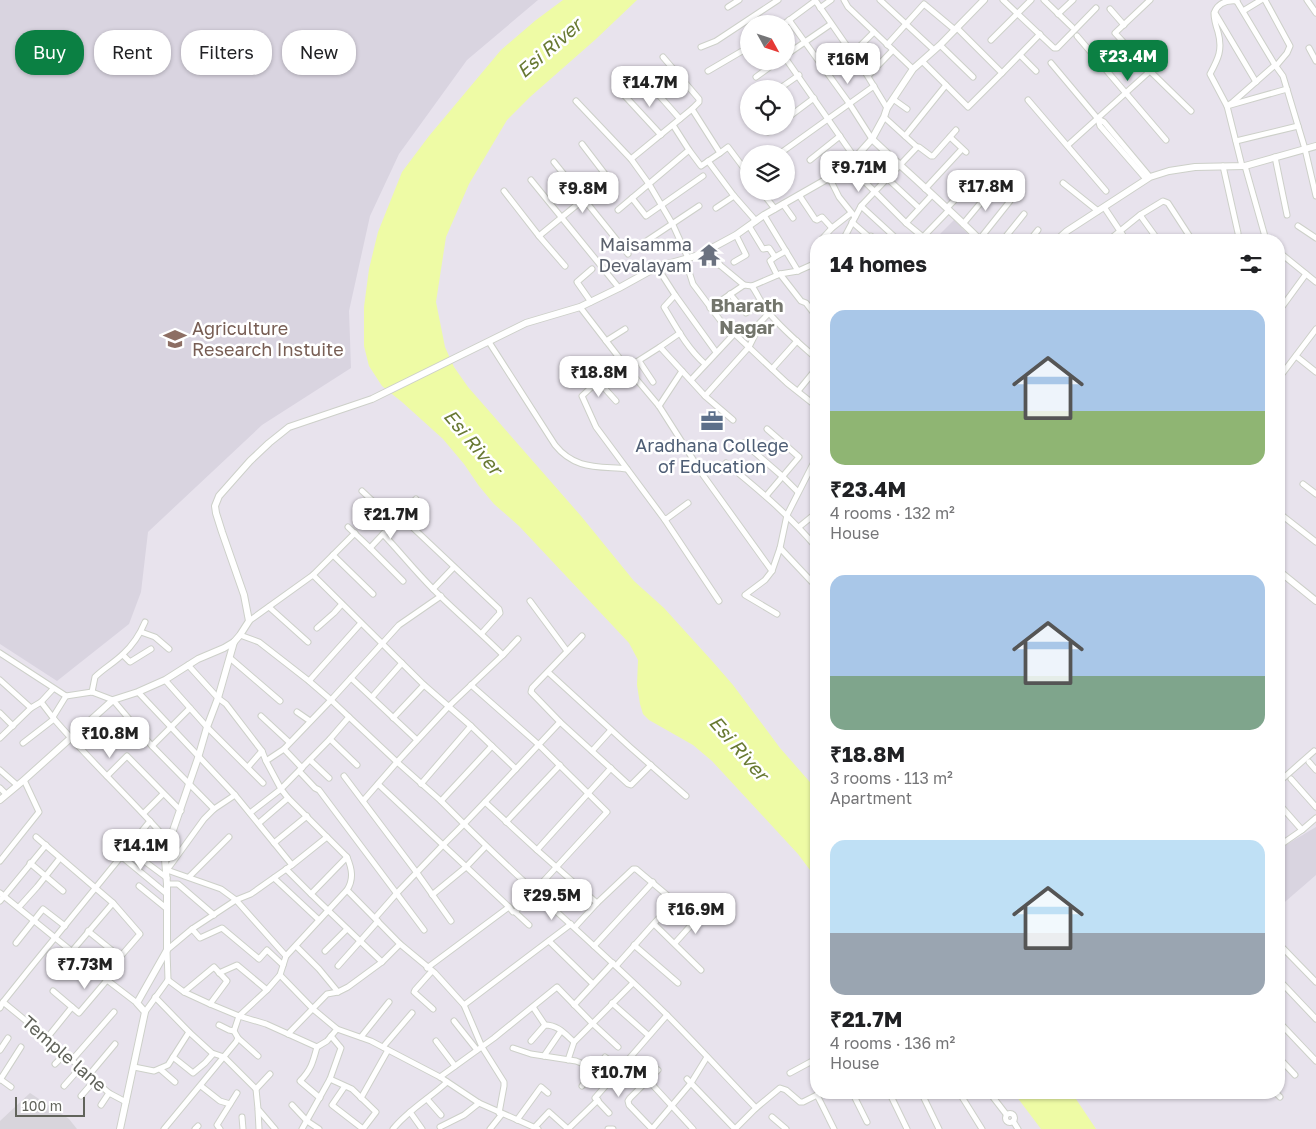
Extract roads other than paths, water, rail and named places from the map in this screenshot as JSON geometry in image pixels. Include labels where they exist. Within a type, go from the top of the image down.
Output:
[{"type":"street","points":[[728,7],[738,0]]},
{"type":"street","points":[[701,47],[716,41],[778,0]]},
{"type":"street","points":[[820,8],[831,0]]},
{"type":"street","points":[[844,0],[848,7],[913,69]]},
{"type":"street","points":[[880,0],[934,50]]},
{"type":"street","points":[[249,621],[244,595],[215,506],[219,496],[269,443],[289,427],[372,399],[526,323],[580,307],[657,267],[699,255],[736,236],[756,220],[829,177],[855,158],[872,139],[887,108],[913,69],[940,45],[984,0]]},
{"type":"street","points":[[1003,0],[1054,48],[1057,48],[1096,8]]},
{"type":"street","points":[[991,40],[1031,0]]},
{"type":"street","points":[[1044,0],[1072,27]]},
{"type":"street","points":[[1058,14],[1073,0]]},
{"type":"street","points":[[1150,0],[1115,34],[1191,111]]},
{"type":"street","points":[[1243,11],[1261,0]]},
{"type":"street","points":[[1228,106],[1276,66],[1287,54],[1290,46],[1265,0]]},
{"type":"street","points":[[1307,0],[1316,13]]},
{"type":"street","points":[[795,15],[815,1],[868,76],[887,108]]},
{"type":"street","points":[[1264,234],[1236,141],[1228,106],[1210,74],[1217,62],[1220,50],[1214,12],[1224,2],[1236,1],[1283,76],[1305,148],[1316,196]]},
{"type":"street","points":[[887,45],[922,2],[956,29],[1002,73]]},
{"type":"street","points":[[1110,9],[1124,24]]},
{"type":"street","points":[[1214,12],[1256,82]]},
{"type":"street","points":[[795,49],[831,24]]},
{"type":"street","points":[[795,31],[805,42],[849,103],[872,139],[973,234]]},
{"type":"street","points":[[852,54],[874,32]]},
{"type":"street","points":[[922,61],[968,107],[1040,34]]},
{"type":"street","points":[[1077,36],[1166,140]]},
{"type":"street","points":[[940,45],[973,77]]},
{"type":"street","points":[[1309,48],[1316,61]]},
{"type":"street","points":[[868,76],[893,50]]},
{"type":"street","points":[[708,71],[740,52]]},
{"type":"street","points":[[1020,55],[1036,70]]},
{"type":"street","points":[[631,159],[699,102],[699,99],[663,57]]},
{"type":"street","points":[[1051,63],[1098,119],[1104,122],[1148,178]]},
{"type":"street","points":[[756,77],[766,70]]},
{"type":"street","points":[[794,70],[855,158]]},
{"type":"street","points":[[1068,145],[1150,71]]},
{"type":"street","points":[[642,76],[680,119]]},
{"type":"street","points":[[792,80],[798,76]]},
{"type":"street","points":[[905,136],[946,85]]},
{"type":"street","points":[[791,145],[874,86]]},
{"type":"street","points":[[1228,106],[1287,89]]},
{"type":"street","points":[[624,94],[661,135]]},
{"type":"street","points":[[795,112],[814,98]]},
{"type":"street","points":[[893,99],[907,109]]},
{"type":"street","points":[[1028,100],[1106,191]]},
{"type":"street","points":[[576,101],[631,159],[650,184],[673,225],[693,284],[710,308],[734,334],[810,401]]},
{"type":"street","points":[[692,109],[720,153]]},
{"type":"street","points":[[884,117],[917,147],[931,156],[956,130]]},
{"type":"street","points":[[672,125],[701,166],[728,147],[740,163]]},
{"type":"street","points":[[1236,141],[1298,126]]},
{"type":"street","points":[[810,160],[840,136]]},
{"type":"street","points":[[925,189],[964,150],[950,137]]},
{"type":"street","points":[[539,236],[608,178],[582,144]]},
{"type":"street","points":[[1063,234],[1148,178],[1169,171],[1195,167],[1244,166],[1316,146]]},
{"type":"street","points":[[846,234],[853,217],[861,206],[917,147]]},
{"type":"street","points":[[618,210],[689,150]]},
{"type":"street","points":[[1275,157],[1287,215]]},
{"type":"street","points":[[708,161],[734,196],[756,220]]},
{"type":"street","points":[[554,162],[628,254]]},
{"type":"street","points":[[1222,166],[1238,233]]},
{"type":"street","points":[[926,234],[978,175]]},
{"type":"street","points":[[632,198],[646,216],[703,176]]},
{"type":"street","points":[[829,177],[839,197],[866,234]]},
{"type":"street","points":[[888,179],[919,208]]},
{"type":"street","points":[[531,180],[619,288]]},
{"type":"street","points":[[866,183],[916,234]]},
{"type":"street","points":[[1063,183],[1101,209],[1122,234]]},
{"type":"street","points":[[963,224],[993,188]]},
{"type":"street","points":[[504,191],[565,266]]},
{"type":"street","points":[[798,195],[815,219],[817,220],[822,216],[832,228]]},
{"type":"street","points":[[906,223],[932,195]]},
{"type":"street","points":[[716,208],[734,196]]},
{"type":"street","points":[[768,200],[775,209]]},
{"type":"street","points":[[1116,234],[1140,215],[1164,200],[1168,203],[1188,234]]},
{"type":"street","points":[[984,234],[1010,201]]},
{"type":"street","points":[[783,204],[792,218]]},
{"type":"street","points":[[642,244],[699,206]]},
{"type":"street","points":[[861,206],[891,234]]},
{"type":"street","points":[[1008,234],[1024,214]]},
{"type":"street","points":[[764,215],[798,271]]},
{"type":"street","points":[[1140,215],[1154,234]]},
{"type":"street","points":[[826,234],[832,228],[853,217]]},
{"type":"street","points":[[749,226],[764,249],[769,248],[775,257]]},
{"type":"street","points":[[1298,226],[1316,238]]},
{"type":"street","points":[[1035,234],[1038,230]]},
{"type":"street","points":[[734,262],[746,256],[736,236]]},
{"type":"street","points":[[710,249],[721,266]]},
{"type":"street","points":[[786,251],[770,261],[778,274],[801,301],[806,303],[810,308]]},
{"type":"street","points":[[699,255],[721,266],[744,284],[752,286],[778,274],[798,271],[810,266]]},
{"type":"street","points":[[1285,257],[1316,282]]},
{"type":"street","points":[[657,267],[716,352]]},
{"type":"street","points":[[591,302],[577,282],[592,269]]},
{"type":"street","points":[[1285,298],[1306,274]]},
{"type":"street","points":[[710,308],[744,284]]},
{"type":"street","points":[[752,286],[769,313],[810,353]]},
{"type":"street","points":[[730,294],[746,313],[762,303]]},
{"type":"street","points":[[675,295],[664,307],[696,356],[705,364]]},
{"type":"street","points":[[580,307],[659,406],[703,475],[772,571]]},
{"type":"street","points":[[705,396],[749,347],[753,334],[769,313]]},
{"type":"street","points":[[606,341],[625,329]]},
{"type":"street","points":[[1285,370],[1316,329]]},
{"type":"street","points":[[628,368],[680,333]]},
{"type":"street","points":[[691,380],[734,334]]},
{"type":"street","points":[[772,369],[797,341]]},
{"type":"street","points":[[489,342],[560,452],[577,463],[627,469]]},
{"type":"street","points":[[660,347],[705,396],[733,420]]},
{"type":"street","points":[[1296,356],[1316,372]]},
{"type":"street","points":[[639,361],[653,382]]},
{"type":"street","points":[[622,362],[582,396],[596,427],[665,520],[719,601]]},
{"type":"street","points":[[659,406],[682,370]]},
{"type":"street","points":[[798,391],[810,376]]},
{"type":"street","points":[[598,381],[616,401]]},
{"type":"street","points":[[767,429],[803,462]]},
{"type":"street","points":[[744,443],[798,492]]},
{"type":"street","points":[[766,496],[799,457]]},
{"type":"street","points":[[726,462],[799,526],[810,540]]},
{"type":"street","points":[[777,614],[745,595],[765,580],[772,571],[780,548],[787,515],[810,469]]},
{"type":"street","points":[[1303,484],[1316,494]]},
{"type":"street","points":[[362,491],[395,522]]},
{"type":"street","points":[[370,548],[416,499]]},
{"type":"street","points":[[665,520],[688,503]]},
{"type":"street","points":[[1285,517],[1316,542]]},
{"type":"street","points":[[799,526],[810,518]]},
{"type":"street","points":[[410,524],[499,608],[500,611],[482,633]]},
{"type":"street","points":[[348,527],[403,581]]},
{"type":"street","points":[[0,800],[92,720],[112,700],[138,692],[165,680],[206,655],[234,642],[249,621],[313,576],[355,533]]},
{"type":"street","points":[[383,534],[433,589],[482,633],[503,655]]},
{"type":"street","points":[[780,548],[810,580]]},
{"type":"street","points":[[333,555],[373,594]]},
{"type":"street","points":[[433,589],[454,567]]},
{"type":"street","points":[[313,576],[424,685],[516,769]]},
{"type":"street","points":[[1285,576],[1316,602]]},
{"type":"street","points":[[266,761],[284,748],[399,626],[441,596]]},
{"type":"street","points":[[530,601],[567,651]]},
{"type":"street","points":[[318,628],[342,604]]},
{"type":"street","points":[[268,607],[308,642]]},
{"type":"street","points":[[92,692],[95,677],[123,655],[141,632],[145,622]]},
{"type":"street","points":[[309,681],[361,623]]},
{"type":"street","points":[[141,632],[155,637],[169,649]]},
{"type":"street","points":[[240,635],[259,642],[331,700],[441,801],[534,892],[573,926],[667,1015],[756,1108]]},
{"type":"street","points":[[582,636],[532,688],[531,692],[560,722],[631,785],[651,765]]},
{"type":"street","points":[[363,801],[449,706],[518,639]]},
{"type":"street","points":[[120,1129],[145,1012],[168,980],[167,870],[165,859],[169,842],[218,698],[234,642]]},
{"type":"street","points":[[123,655],[130,662],[151,649]]},
{"type":"street","points":[[1,657],[66,696],[92,692],[112,700],[152,746],[214,809]]},
{"type":"street","points":[[230,658],[280,701]]},
{"type":"street","points":[[372,697],[402,663]]},
{"type":"street","points":[[188,665],[218,698],[226,704],[262,751],[281,789],[288,798],[347,857],[351,865],[351,883],[347,890],[286,956],[280,975],[239,1016],[234,1031]]},
{"type":"street","points":[[548,672],[686,796]]},
{"type":"street","points":[[351,678],[417,740]]},
{"type":"street","points":[[0,680],[31,708]]},
{"type":"street","points":[[165,680],[207,727],[263,783]]},
{"type":"street","points":[[393,718],[424,685]]},
{"type":"street","points":[[471,685],[560,765],[607,811],[515,912]]},
{"type":"street","points":[[0,738],[53,688]]},
{"type":"street","points":[[138,692],[198,758],[234,794],[292,864]]},
{"type":"street","points":[[23,743],[53,718],[66,696]]},
{"type":"street","points":[[40,702],[71,738],[144,813],[169,842]]},
{"type":"street","points":[[152,746],[190,708]]},
{"type":"street","points":[[297,712],[310,721]]},
{"type":"street","points":[[0,714],[13,726]]},
{"type":"street","points":[[261,716],[289,742]]},
{"type":"street","points":[[250,814],[281,789],[349,718]]},
{"type":"street","points":[[92,720],[101,731]]},
{"type":"street","points":[[338,966],[397,893],[486,802],[560,722]]},
{"type":"street","points":[[421,784],[470,726]]},
{"type":"street","points":[[592,751],[611,730]]},
{"type":"street","points":[[330,739],[357,765]]},
{"type":"street","points":[[441,801],[492,746]]},
{"type":"street","points":[[284,748],[315,788],[319,790],[424,930]]},
{"type":"street","points":[[1285,777],[1314,750]]},
{"type":"street","points":[[248,767],[262,751]]},
{"type":"street","points":[[107,776],[127,756],[180,811]]},
{"type":"street","points":[[310,760],[329,778]]},
{"type":"street","points":[[1309,762],[1316,770]]},
{"type":"street","points":[[506,822],[560,765]]},
{"type":"street","points":[[536,850],[611,768]]},
{"type":"street","points":[[0,770],[17,785]]},
{"type":"street","points":[[344,776],[451,921]]},
{"type":"street","points":[[1291,779],[1316,807]]},
{"type":"street","points":[[0,861],[40,812],[24,780]]},
{"type":"street","points":[[378,784],[529,926]]},
{"type":"street","points":[[0,788],[6,794]]},
{"type":"street","points":[[144,813],[163,794]]},
{"type":"street","points":[[167,870],[204,819],[234,794]]},
{"type":"street","points":[[259,823],[288,798]]},
{"type":"street","points":[[486,802],[536,850],[597,902]]},
{"type":"street","points":[[1285,811],[1302,830]]},
{"type":"street","points":[[274,843],[307,816]]},
{"type":"street","points":[[1285,841],[1316,818]]},
{"type":"street","points":[[0,1008],[150,821]]},
{"type":"street","points":[[36,837],[113,903],[140,934],[120,957],[88,932]]},
{"type":"street","points":[[189,877],[229,837]]},
{"type":"street","points":[[137,1003],[167,950],[192,929],[274,878],[327,837]]},
{"type":"street","points":[[134,841],[165,859]]},
{"type":"street","points":[[0,901],[2,894],[46,844]]},
{"type":"street","points":[[432,895],[486,846]]},
{"type":"street","points":[[128,849],[167,881],[178,884],[214,915]]},
{"type":"street","points":[[121,856],[167,894]]},
{"type":"street","points":[[310,894],[347,857]]},
{"type":"street","points":[[19,907],[60,858]]},
{"type":"street","points":[[30,863],[63,891]]},
{"type":"street","points":[[286,869],[382,962]]},
{"type":"street","points":[[464,1005],[549,941],[573,926],[633,869],[636,870],[674,901],[634,945],[574,1005]]},
{"type":"street","points":[[167,870],[221,889],[236,900],[286,956]]},
{"type":"street","points":[[274,878],[319,920]]},
{"type":"street","points":[[594,946],[653,882]]},
{"type":"street","points":[[139,886],[166,908]]},
{"type":"street","points":[[347,890],[464,1005],[480,1049]]},
{"type":"street","points":[[2,894],[137,1003],[145,1012]]},
{"type":"street","points":[[72,951],[113,903]]},
{"type":"street","points":[[432,1009],[414,992],[415,990],[430,970],[508,907]]},
{"type":"street","points":[[16,942],[43,908],[65,926]]},
{"type":"street","points":[[675,943],[702,913]]},
{"type":"street","points":[[654,924],[701,970]]},
{"type":"street","points":[[192,929],[200,938],[222,928],[258,959],[267,950],[283,965]]},
{"type":"street","points":[[325,951],[347,929]]},
{"type":"street","points":[[549,941],[594,984]]},
{"type":"street","points":[[288,1034],[327,994],[338,992],[348,987],[382,962],[400,944]]},
{"type":"street","points":[[634,945],[678,984]]},
{"type":"street","points":[[296,946],[338,992]]},
{"type":"street","points":[[1285,950],[1316,982]]},
{"type":"street","points":[[219,973],[237,965],[267,990]]},
{"type":"street","points":[[184,992],[214,967],[227,980],[210,1004]]},
{"type":"street","points":[[280,975],[313,1009],[337,1029],[371,1041],[440,1077],[479,1103],[536,1128],[549,1112],[568,1129],[598,1100]]},
{"type":"street","points":[[53,991],[80,1013],[107,980]]},
{"type":"street","points":[[168,980],[184,992],[210,1004],[239,1016],[266,1024],[317,1047]]},
{"type":"street","points":[[568,1060],[574,1042],[633,983]]},
{"type":"street","points":[[1285,986],[1316,1019]]},
{"type":"street","points":[[440,1077],[480,1049],[557,987],[618,1047]]},
{"type":"street","points":[[156,997],[189,1032],[214,1054],[224,1058],[256,1089],[259,1129]]},
{"type":"street","name":"Temple lane","points":[[3,1002],[47,1038],[94,1081],[109,1093],[126,1102]]},
{"type":"street","points":[[360,1037],[389,1002]]},
{"type":"street","points":[[612,1003],[648,1036]]},
{"type":"street","points":[[47,1038],[72,1007]]},
{"type":"street","points":[[533,1007],[546,1025],[556,1026],[574,1042]]},
{"type":"street","points":[[72,1060],[114,1012]]},
{"type":"street","points":[[361,1098],[385,1048],[412,1013]]},
{"type":"street","points":[[610,1113],[595,1098],[667,1015]]},
{"type":"street","points":[[454,1021],[480,1049],[504,1082],[501,1113],[490,1129]]},
{"type":"street","points":[[219,1025],[234,1031],[238,1038],[258,1056]]},
{"type":"street","points":[[531,1040],[546,1025]]},
{"type":"street","points":[[1285,1028],[1316,1061]]},
{"type":"street","points":[[320,1098],[300,1081],[308,1073],[313,1063],[317,1047],[327,1041],[337,1029]]},
{"type":"street","points":[[544,1056],[561,1031]]},
{"type":"street","points":[[134,1067],[154,1071],[168,1065],[189,1032]]},
{"type":"street","points":[[302,1129],[330,1079],[341,1048],[331,1036]]},
{"type":"street","points":[[0,1050],[8,1038]]},
{"type":"street","points":[[164,1129],[224,1058],[238,1038]]},
{"type":"street","points":[[436,1041],[455,1066]]},
{"type":"street","points":[[89,1075],[115,1044]]},
{"type":"street","points":[[11,1087],[0,1080],[21,1047]]},
{"type":"street","points":[[513,1048],[531,1054],[576,1061],[596,1068]]},
{"type":"street","points":[[55,1064],[65,1054]]},
{"type":"street","points":[[173,1057],[193,1073],[214,1054]]},
{"type":"street","points":[[582,1086],[605,1057],[620,1068]]},
{"type":"street","points":[[658,1070],[628,1101],[629,1105],[652,1129],[672,1106],[707,1057]]},
{"type":"street","points":[[790,1073],[810,1062]]},
{"type":"street","points":[[1285,1064],[1295,1075]]},
{"type":"street","points":[[64,1086],[80,1068]]},
{"type":"street","points":[[160,1069],[175,1082]]},
{"type":"street","points":[[256,1089],[270,1074]]},
{"type":"street","points":[[330,1079],[352,1089],[376,1112],[363,1129],[332,1105],[345,1086]]},
{"type":"street","points":[[648,1080],[693,1129]]},
{"type":"street","points":[[81,1096],[94,1081]]},
{"type":"street","points":[[689,1081],[735,1129],[780,1088],[786,1090],[800,1102],[810,1099]]},
{"type":"street","points":[[393,1129],[410,1112],[447,1082]]},
{"type":"street","points":[[201,1086],[220,1101],[230,1104]]},
{"type":"street","points":[[517,1120],[541,1087],[548,1093]]},
{"type":"street","points":[[101,1105],[109,1093]]},
{"type":"street","points":[[220,1129],[217,1125],[237,1093]]},
{"type":"street","points":[[427,1099],[441,1115]]},
{"type":"street","points":[[822,1099],[834,1129]]},
{"type":"street","points":[[856,1099],[867,1122]]},
{"type":"street","points":[[892,1099],[907,1129]]},
{"type":"street","points":[[924,1099],[939,1129]]},
{"type":"street","points":[[963,1099],[982,1129]]},
{"type":"street","points":[[994,1099],[1006,1114],[1006,1121],[1013,1121],[1018,1129]]},
{"type":"street","points":[[440,1126],[464,1115],[479,1103]]},
{"type":"street","points":[[292,1105],[307,1121],[319,1129]]},
{"type":"street","points":[[258,1109],[275,1129]]},
{"type":"street","points":[[410,1112],[422,1129]]},
{"type":"street","points":[[772,1116],[786,1129]]},
{"type":"street","points":[[242,1117],[243,1129]]},
{"type":"street","points":[[169,1124],[175,1129]]},
{"type":"street","points":[[608,1129],[613,1129]]},
{"type":"water","name":"Esi River","points":[[563,0],[637,0],[507,120],[469,184],[446,237],[436,302],[445,347],[454,367],[468,387],[581,516],[634,581],[664,608],[733,685],[780,748],[810,782],[810,870],[798,854],[712,761],[693,745],[649,720],[643,714],[637,685],[638,660],[629,643],[519,526],[494,504],[443,439],[382,386],[369,366],[364,346],[364,307],[369,269],[378,232],[402,172],[429,136],[501,50]]},
{"type":"water","points":[[1018,1099],[1076,1099],[1096,1129],[1041,1129]]},
{"type":"place","name":"Maisamma Devalayam","points":[[709,255]]},
{"type":"place","name":"Agriculture Research Instuite","points":[[175,339]]},
{"type":"place","name":"Aradhana College of Education","points":[[712,421]]},
{"type":"district","name":"Bharath Nagar","points":[[747,316]]}]
